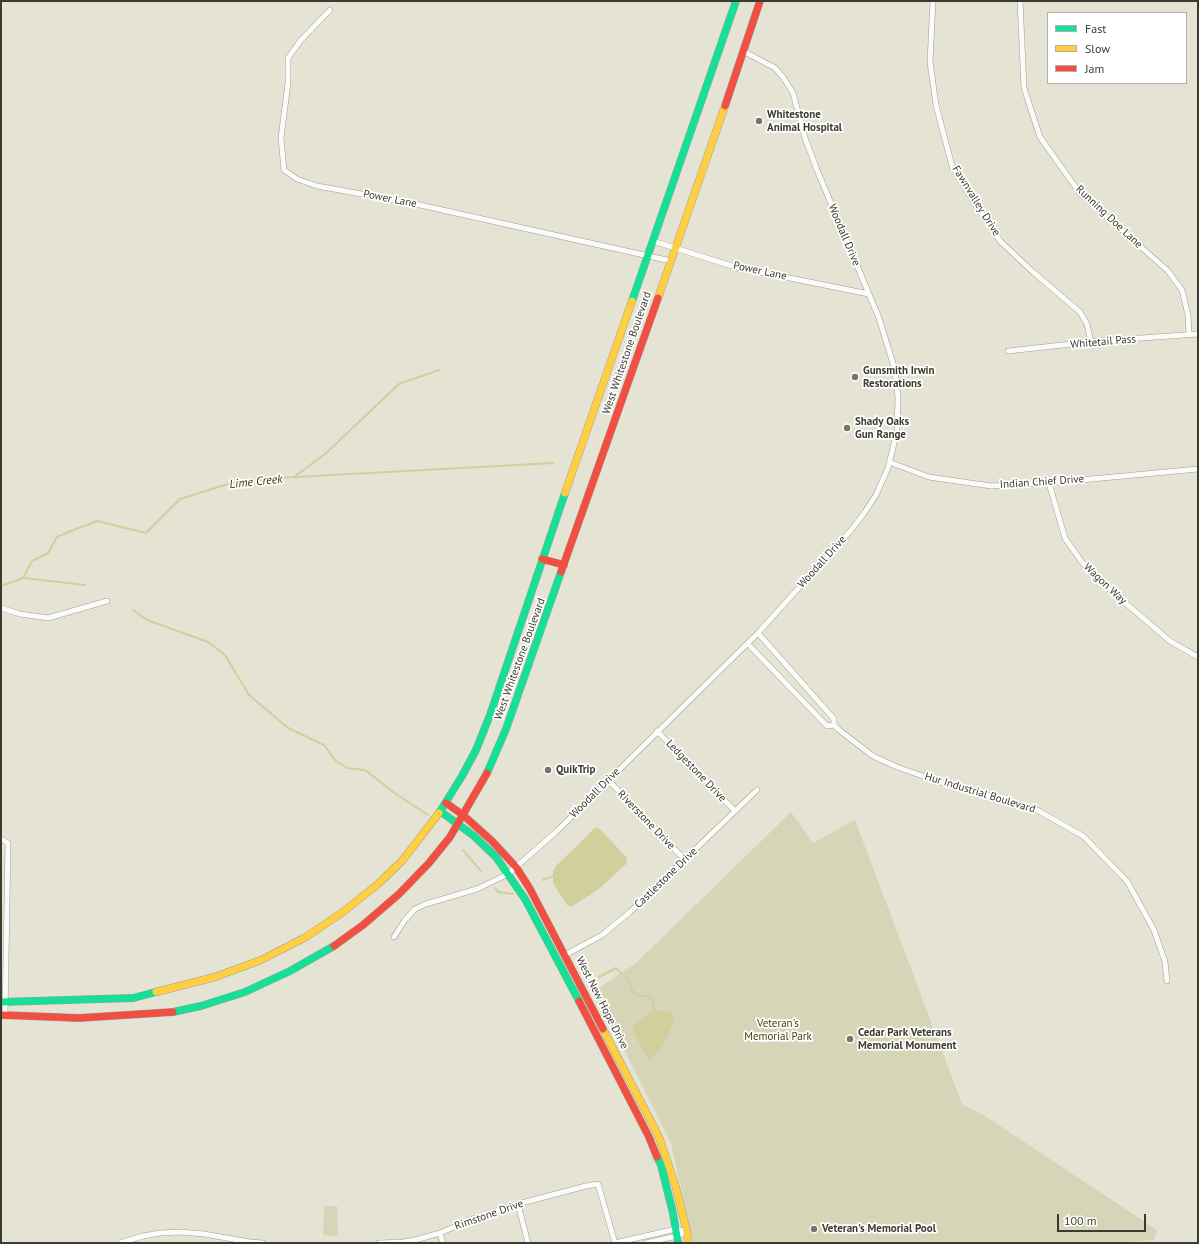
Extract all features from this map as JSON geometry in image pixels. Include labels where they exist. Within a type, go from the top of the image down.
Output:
[{"type":"main road","name":"West Whitestone Boulevard","points":[[3,1002],[133,998],[215,977],[261,960],[306,937],[343,912],[378,884],[402,861],[424,834],[446,803],[462,776],[476,750],[490,715],[542,559],[736,1]]},
{"type":"main road","name":"West Whitestone Boulevard","points":[[3,1015],[79,1018],[138,1015],[168,1012],[201,1006],[245,992],[290,971],[328,950],[369,921],[400,894],[429,863],[458,824],[487,773],[506,729],[675,249],[760,1]]},
{"type":"main road","points":[[542,559],[564,565]]},
{"type":"main road","name":"West New Hope Drive","points":[[446,803],[463,815],[492,841],[516,867],[530,889],[658,1137],[675,1184],[688,1243]]},
{"type":"main road","name":"West New Hope Drive","points":[[440,811],[486,846],[525,899],[649,1137],[660,1165],[677,1236]]},
{"type":"street","name":"Fawnvalley Drive","points":[[933,1],[931,69],[936,105],[952,166],[975,204],[1000,240],[1033,272],[1080,312],[1087,324],[1091,342]]},
{"type":"street","name":"Running Doe Lane","points":[[1020,1],[1024,88],[1040,137],[1079,192],[1168,271],[1182,290],[1188,315],[1189,335]]},
{"type":"street","name":"Power Lane","points":[[330,10],[300,40],[288,58],[288,83],[281,138],[284,170],[297,179],[317,186],[411,203],[670,261]]},
{"type":"street","name":"Woodall Drive","points":[[394,938],[405,920],[415,910],[426,904],[477,889],[508,874],[557,831],[657,731],[748,644],[852,529],[876,495],[889,462],[896,431],[898,398],[895,370],[879,318],[804,138],[793,93],[783,77],[775,68],[743,51]]},
{"type":"street","name":"Power Lane","points":[[653,241],[675,249],[735,266],[869,294]]},
{"type":"street","name":"Whitetail Pass","points":[[1008,351],[1091,342],[1198,334]]},
{"type":"street","name":"Indian Chief Drive","points":[[889,462],[929,477],[991,486],[1049,483],[1198,469]]},
{"type":"street","name":"Wagon Way","points":[[1049,483],[1065,538],[1080,561],[1096,578],[1170,641],[1198,657]]},
{"type":"street","points":[[1,608],[20,614],[48,618],[107,601]]},
{"type":"street","name":"Hur Industrial Boulevard","points":[[758,633],[834,719],[834,725],[852,742],[873,756],[897,767],[937,781],[1037,810],[1083,836],[1127,881],[1154,930],[1165,962],[1168,981]]},
{"type":"street","points":[[748,644],[827,726],[834,725]]},
{"type":"street","name":"Ledgestone Drive","points":[[657,731],[735,811]]},
{"type":"street","name":"Riverstone Drive","points":[[608,780],[685,860]]},
{"type":"street","name":"Castlestone Drive","points":[[565,955],[602,935],[630,912],[757,790]]},
{"type":"street","points":[[1,840],[8,843],[3,1015]]},
{"type":"street","name":"Rimstone Drive","points":[[379,1243],[403,1242],[440,1233],[480,1216],[518,1204],[598,1184],[615,1243]]},
{"type":"street","points":[[518,1204],[528,1243]]},
{"type":"street","points":[[120,1243],[142,1236],[180,1232],[204,1234],[250,1243],[263,1243]]},
{"type":"street","points":[[646,1243],[677,1236],[686,1232]]},
{"type":"street","points":[[440,1233],[443,1243]]},
{"type":"street","points":[[615,1243],[677,1236]]},
{"type":"green space","name":"Veteran's Memorial Park","points":[[791,812],[813,843],[855,820],[962,1104],[982,1114],[1157,1230],[1154,1240],[1110,1243],[693,1243],[671,1143],[595,991],[636,963]]},
{"type":"green space","points":[[324,1206],[337,1206],[338,1236],[323,1235]]},
{"type":"shaded area","points":[[595,828],[600,829],[627,858],[626,864],[599,889],[571,907],[567,905],[553,883],[553,872],[556,866]]},
{"type":"shaded area","points":[[659,1010],[672,1014],[674,1022],[662,1047],[653,1057],[648,1059],[633,1032],[634,1026],[651,1011]]},
{"type":"waterway","points":[[294,477],[325,454],[399,384],[439,370]]},
{"type":"waterway","name":"Lime Creek","points":[[1,586],[23,578],[32,561],[48,553],[57,537],[97,521],[146,533],[180,499],[228,484],[277,478],[553,463]]},
{"type":"waterway","points":[[23,578],[85,585]]},
{"type":"waterway","points":[[133,610],[147,620],[208,642],[225,655],[249,695],[288,728],[324,745],[336,761],[347,768],[365,770],[396,794],[428,815]]},
{"type":"waterway","points":[[463,850],[481,871]]},
{"type":"waterway","points":[[543,880],[553,876]]},
{"type":"waterway","points":[[495,888],[498,892],[513,894]]},
{"type":"waterway","points":[[599,976],[616,968],[621,973]]},
{"type":"waterway","points":[[625,976],[629,980],[631,988],[636,995],[650,997],[655,1011]]},
{"type":"traffic: fast","points":[[632,301],[736,1]]},
{"type":"traffic: fast","points":[[439,813],[476,750],[490,715],[565,493]]},
{"type":"traffic: fast","points":[[487,773],[506,729],[561,572]]},
{"type":"traffic: fast","points":[[440,811],[474,836],[496,857],[525,899],[579,1001]]},
{"type":"traffic: fast","points":[[173,1012],[201,1006],[245,992],[290,971],[334,946]]},
{"type":"traffic: fast","points":[[1,1002],[133,998],[156,992]]},
{"type":"traffic: fast","points":[[657,1157],[661,1165],[673,1213],[678,1243]]},
{"type":"traffic: slow","points":[[658,298],[725,106]]},
{"type":"traffic: slow","points":[[565,493],[632,301]]},
{"type":"traffic: slow","points":[[156,992],[215,977],[261,960],[306,937],[343,912],[378,884],[402,861],[439,813]]},
{"type":"traffic: slow","points":[[603,1029],[659,1137],[675,1184],[687,1232],[688,1243]]},
{"type":"traffic: jam","points":[[725,106],[760,1]]},
{"type":"traffic: jam","points":[[561,572],[658,298]]},
{"type":"traffic: jam","points":[[542,559],[564,565]]},
{"type":"traffic: jam","points":[[334,946],[363,925],[399,894],[429,863],[450,837],[487,773]]},
{"type":"traffic: jam","points":[[446,803],[463,815],[492,841],[516,867],[530,889],[603,1029]]},
{"type":"traffic: jam","points":[[579,1001],[649,1137],[657,1157]]},
{"type":"traffic: jam","points":[[1,1015],[79,1018],[173,1012]]},
{"type":"place","name":"Whitestone Animal Hospital","points":[[759,121]]},
{"type":"place","name":"Gunsmith Irwin Restorations","points":[[855,377]]},
{"type":"place","name":"Shady Oaks Gun Range","points":[[847,428]]},
{"type":"place","name":"QuikTrip","points":[[548,770]]},
{"type":"place","name":"Cedar Park Veterans Memorial Monument","points":[[850,1039]]},
{"type":"place","name":"Veteran's Memorial Pool","points":[[814,1229]]}]
